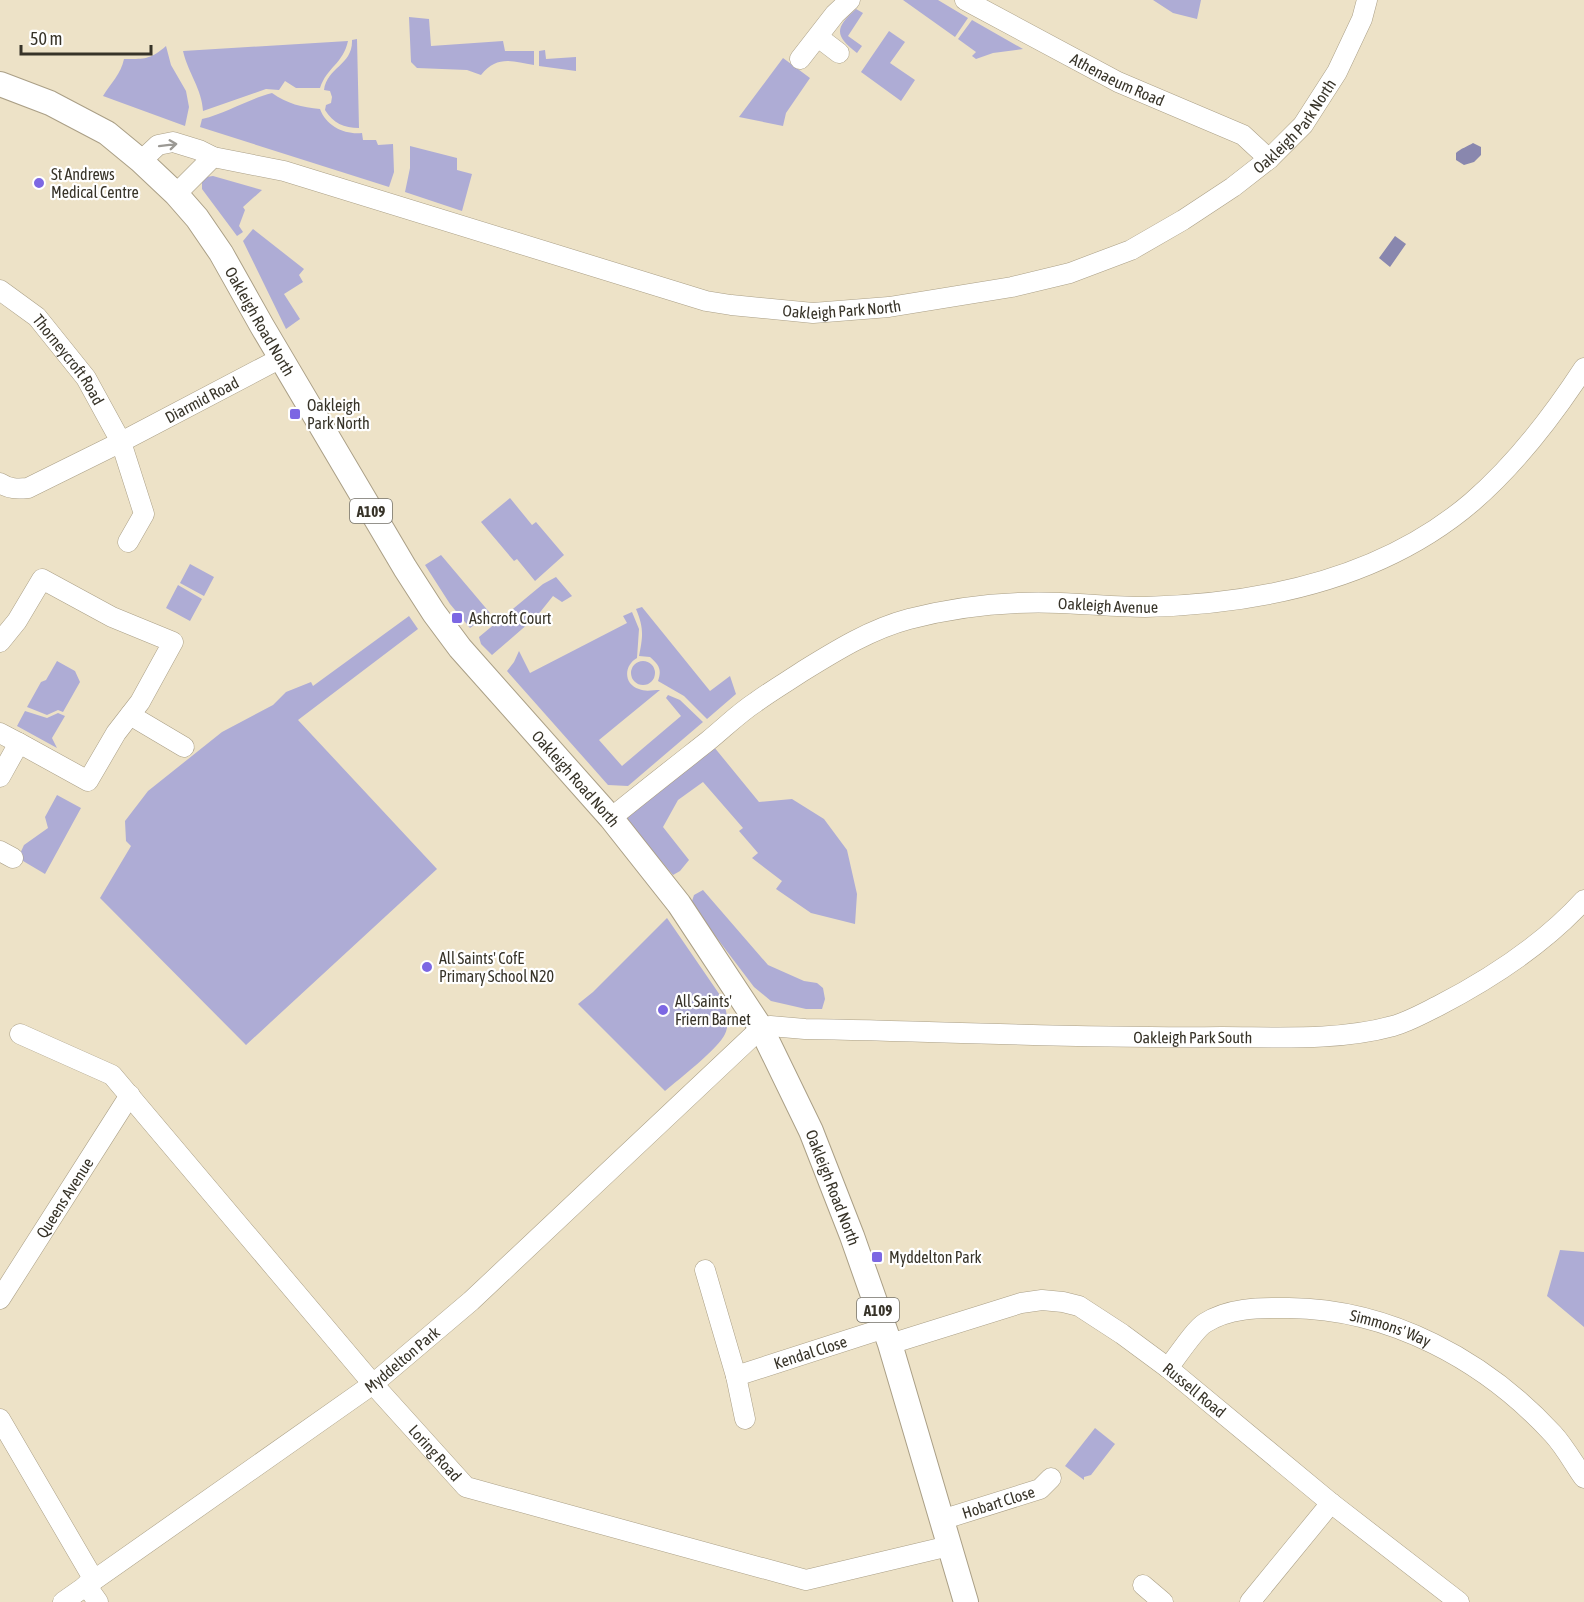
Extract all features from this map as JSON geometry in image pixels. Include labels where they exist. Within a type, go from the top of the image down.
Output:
[{"type":"main road","name":"Oakleigh Road North","points":[[0,84],[50,103],[107,133],[176,194],[197,218],[221,253],[405,568],[459,648],[611,818],[679,904],[761,1028],[811,1131],[888,1336],[966,1602]]},
{"type":"street","points":[[800,59],[835,14],[850,0]]},
{"type":"street","name":"Athenaeum Road","points":[[965,0],[1118,82],[1243,135],[1269,159]]},
{"type":"street","name":"Oakleigh Park North","points":[[141,161],[158,145],[173,142],[206,153],[284,171],[706,301],[813,313],[889,307],[1012,287],[1070,273],[1131,250],[1184,220],[1269,159],[1303,125],[1336,72],[1362,19],[1366,0]]},
{"type":"street","points":[[818,37],[839,53]]},
{"type":"street","points":[[176,194],[206,153]]},
{"type":"street","name":"Thorneycroft Road","points":[[0,290],[37,317],[86,378],[121,442],[144,514],[128,542]]},
{"type":"street","name":"Diarmid Road","points":[[121,442],[281,358]]},
{"type":"street","name":"Oakleigh Avenue","points":[[611,818],[755,702],[841,648],[885,627],[910,619],[985,605],[1059,603],[1143,607],[1194,604],[1294,590],[1327,581],[1402,549],[1437,528],[1472,502],[1502,473],[1539,432],[1584,368]]},
{"type":"street","points":[[0,483],[5,487],[28,488],[121,442]]},
{"type":"street","points":[[0,642],[17,621],[42,579],[112,617],[172,642],[140,702],[116,733],[88,781],[0,733]]},
{"type":"street","points":[[130,715],[184,747]]},
{"type":"street","points":[[0,777],[18,743]]},
{"type":"street","name":"Oakleigh Park South","points":[[761,1028],[770,1026],[805,1029],[1172,1038],[1359,1033],[1394,1026],[1456,996],[1494,974],[1581,911]]},
{"type":"street","name":"Myddelton Park","points":[[63,1602],[373,1384],[471,1301],[761,1028]]},
{"type":"street","name":"Loring Road","points":[[20,1034],[112,1075],[373,1384],[466,1487],[806,1580],[949,1546]]},
{"type":"street","name":"Queens Avenue","points":[[0,1299],[130,1095]]},
{"type":"street","points":[[705,1270],[736,1376],[745,1419]]},
{"type":"street","name":"Russell Road","points":[[888,1336],[1021,1303],[1042,1300],[1079,1306],[1168,1368],[1331,1503],[1459,1602]]},
{"type":"street","name":"Simmons' Way","points":[[1168,1368],[1204,1324],[1230,1311],[1312,1308],[1367,1317],[1416,1335],[1456,1354],[1505,1388],[1554,1435],[1584,1478]]},
{"type":"street","name":"Kendal Close","points":[[736,1376],[888,1336]]},
{"type":"street","points":[[0,1419],[90,1583],[98,1602]]},
{"type":"street","name":"Hobart Close","points":[[941,1520],[1040,1489],[1051,1478]]},
{"type":"street","points":[[1250,1602],[1331,1503]]},
{"type":"street","points":[[1143,1585],[1163,1602]]},
{"type":"shaded area","points":[[903,0],[938,0],[968,18],[955,37]]},
{"type":"shaded area","points":[[1153,0],[1201,0],[1197,19],[1173,13]]},
{"type":"shaded area","points":[[856,9],[863,13],[848,36],[862,46],[857,53],[844,41],[840,31],[844,21]]},
{"type":"shaded area","points":[[409,17],[429,19],[431,46],[503,41],[505,51],[534,51],[534,65],[512,61],[499,62],[493,64],[481,75],[467,70],[417,68],[411,62]]},
{"type":"shaded area","points":[[972,20],[1023,49],[993,53],[976,59],[972,56],[976,52],[958,39]]},
{"type":"shaded area","points":[[889,31],[905,42],[890,63],[915,80],[901,101],[861,72]]},
{"type":"shaded area","points":[[357,39],[359,128],[344,126],[332,118],[325,110],[326,105],[331,103],[332,97],[330,91],[324,90],[330,76],[348,55],[352,40]]},
{"type":"shaded area","points":[[348,41],[346,49],[320,88],[296,88],[285,81],[279,90],[266,89],[203,111],[200,95],[183,51]]},
{"type":"shaded area","points":[[166,46],[171,65],[186,91],[189,107],[185,126],[103,96],[118,74],[124,59],[146,58]]},
{"type":"shaded area","points":[[545,50],[546,59],[576,57],[576,71],[539,66],[539,51]]},
{"type":"shaded area","points":[[783,58],[810,78],[786,113],[783,126],[739,117]]},
{"type":"shaded area","points":[[272,93],[295,104],[320,109],[331,125],[343,131],[362,133],[363,140],[376,140],[378,145],[393,144],[394,172],[389,187],[200,127],[202,119]]},
{"type":"shaded area","points":[[1473,143],[1481,147],[1481,155],[1474,162],[1464,165],[1456,160],[1456,153]]},
{"type":"shaded area","points":[[410,146],[457,158],[457,170],[472,174],[462,211],[405,192],[410,168]]},
{"type":"shaded area","points":[[213,176],[262,190],[243,207],[245,210],[239,226],[243,232],[237,236],[202,189],[202,181],[206,177]]},
{"type":"shaded area","points":[[253,229],[304,269],[299,275],[303,282],[284,294],[300,319],[286,329],[243,241]]},
{"type":"shaded area","points":[[1395,236],[1406,244],[1390,267],[1379,258]]},
{"type":"shaded area","points":[[510,498],[532,525],[536,522],[564,555],[535,581],[517,559],[514,561],[481,522]]},
{"type":"shaded area","points":[[441,555],[490,613],[470,628],[450,604],[425,565]]},
{"type":"shaded area","points":[[190,564],[214,577],[204,596],[180,583]]},
{"type":"shaded area","points":[[556,577],[572,596],[562,602],[553,596],[537,616],[492,655],[481,644],[479,637],[543,584]]},
{"type":"shaded area","points":[[178,585],[202,599],[190,621],[166,608]]},
{"type":"shaded area","points":[[642,607],[710,691],[730,676],[736,694],[707,719],[684,696],[658,681],[660,670],[650,657],[639,656],[642,632],[636,609]]},
{"type":"shaded area","points":[[632,612],[639,629],[637,658],[630,665],[628,679],[634,687],[641,690],[660,690],[599,740],[622,766],[681,716],[666,698],[668,695],[680,700],[703,722],[628,786],[608,785],[507,671],[519,651],[530,673],[627,623],[623,616]]},
{"type":"shaded area","points":[[409,616],[418,629],[298,720],[437,869],[246,1045],[100,898],[131,846],[126,841],[125,821],[148,791],[222,732],[273,705],[286,692],[311,682],[313,686]]},
{"type":"shaded area","points":[[57,661],[75,671],[80,682],[63,712],[58,710],[47,715],[27,707],[41,682],[46,680]]},
{"type":"shaded area","points":[[643,661],[648,662],[654,668],[654,678],[648,684],[643,685],[638,684],[632,678],[631,673],[632,668],[638,662]]},
{"type":"shaded area","points":[[25,711],[47,718],[58,713],[65,716],[52,738],[57,748],[17,726]]},
{"type":"shaded area","points":[[714,747],[759,802],[792,799],[824,819],[847,850],[857,894],[855,924],[811,913],[776,889],[782,881],[752,858],[758,853],[739,831],[743,828],[703,782],[678,800],[663,827],[689,860],[680,871],[673,875],[628,823],[628,816]]},
{"type":"shaded area","points":[[57,795],[81,808],[45,874],[18,858],[24,845],[48,828],[45,817]]},
{"type":"shaded area","points":[[703,890],[768,965],[804,981],[817,983],[823,988],[825,999],[822,1009],[806,1009],[771,1001],[754,987],[691,904],[694,895]]},
{"type":"shaded area","points":[[667,918],[724,1001],[727,1022],[725,1034],[715,1047],[665,1091],[578,1004]]},
{"type":"shaded area","points":[[1560,1250],[1584,1252],[1584,1327],[1547,1296]]},
{"type":"shaded area","points":[[1095,1428],[1115,1444],[1091,1475],[1084,1477],[1084,1480],[1065,1466]]},
{"type":"place","name":"St Andrews Medical Centre","points":[[39,183]]},
{"type":"place","name":"Oakleigh Park North","points":[[295,414]]},
{"type":"place","name":"Ashcroft Court","points":[[457,618]]},
{"type":"place","name":"All Saints' CofE Primary School N20","points":[[427,967]]},
{"type":"place","name":"All Saints' Friern Barnet","points":[[663,1010]]},
{"type":"place","name":"Myddelton Park","points":[[877,1257]]}]
